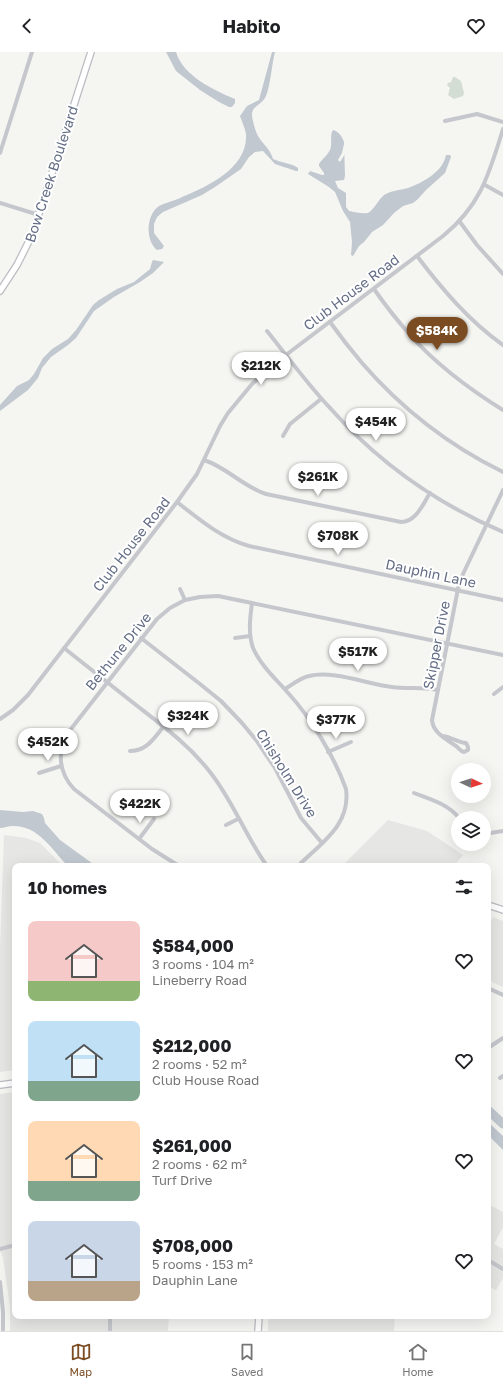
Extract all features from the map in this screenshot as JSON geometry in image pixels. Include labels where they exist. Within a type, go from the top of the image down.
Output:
[{"type":"street","points":[[0,153],[32,52]]},
{"type":"street","name":"Bow Creek Boulevard","points":[[0,291],[12,274],[32,235],[91,52]]},
{"type":"street","points":[[445,121],[477,114],[503,122]]},
{"type":"street","name":"Club House Road","points":[[0,719],[19,704],[42,677],[178,502],[192,482],[220,426],[242,395],[261,376],[286,355],[460,222],[485,185],[503,129]]},
{"type":"street","points":[[485,185],[503,195]]},
{"type":"street","points":[[0,203],[39,215]]},
{"type":"street","points":[[460,222],[477,245],[503,274]]},
{"type":"street","points":[[417,256],[434,279],[464,311],[503,345]]},
{"type":"street","points":[[374,289],[411,335],[432,357],[468,387],[503,410]]},
{"type":"street","points":[[330,322],[362,363],[383,386],[414,414],[454,444],[503,472]]},
{"type":"street","points":[[267,331],[321,399],[374,451],[430,493],[472,518],[503,532]]},
{"type":"street","points":[[282,436],[290,424],[321,399]]},
{"type":"street","points":[[204,460],[225,470],[249,487],[266,494],[402,522],[408,522],[414,518],[430,493]]},
{"type":"street","name":"Skipper Drive","points":[[443,736],[436,731],[432,724],[432,720],[458,590],[463,574],[503,490]]},
{"type":"street","name":"Dauphin Lane","points":[[178,502],[215,531],[241,544],[503,600]]},
{"type":"street","points":[[180,588],[185,600]]},
{"type":"street","name":"Bethune Drive","points":[[173,863],[164,858],[74,789],[65,778],[61,766],[62,746],[67,734],[151,624],[163,613],[185,600],[200,596],[209,596],[252,603],[503,655]]},
{"type":"street","points":[[252,603],[249,622],[253,648],[261,663],[285,689],[306,716],[328,752],[346,789],[346,810],[340,823],[301,863]]},
{"type":"street","points":[[235,638],[250,636]]},
{"type":"street","name":"Chisholm Drive","points":[[141,638],[200,684],[226,706],[242,723],[256,740],[275,768],[301,818],[322,843]]},
{"type":"street","points":[[64,648],[164,726],[191,750],[211,773],[223,790],[238,819],[265,863]]},
{"type":"street","points":[[285,689],[302,678],[323,674],[390,687],[438,690]]},
{"type":"street","points":[[494,694],[503,687]]},
{"type":"street","points":[[130,752],[144,748],[164,726]]},
{"type":"street","points":[[443,736],[466,743],[468,750],[464,752],[461,751],[443,736]]},
{"type":"street","points":[[328,752],[351,742]]},
{"type":"street","points":[[39,773],[61,766]]},
{"type":"street","points":[[414,793],[446,806],[452,811]]},
{"type":"street","points":[[139,839],[154,819]]},
{"type":"street","points":[[226,826],[238,819]]},
{"type":"street","points":[[491,833],[503,831]]},
{"type":"street","points":[[491,906],[503,910]]},
{"type":"street","points":[[491,989],[503,995]]},
{"type":"street","points":[[491,1046],[503,1038]]},
{"type":"street","points":[[0,1085],[12,1083]]},
{"type":"street","points":[[0,1249],[12,1246]]},
{"type":"street","points":[[491,1262],[503,1269]]},
{"type":"street","points":[[0,1282],[3,1331]]},
{"type":"street","points":[[110,1319],[110,1331]]},
{"type":"street","points":[[258,1331],[259,1319]]},
{"type":"shaded area","points":[[166,52],[176,52],[180,61],[192,75],[209,87],[235,99],[235,103],[232,107],[219,102],[200,90],[176,71]]},
{"type":"shaded area","points":[[272,52],[275,52],[267,94],[253,110],[253,121],[258,136],[270,152],[273,159],[295,166],[298,168],[298,171],[275,164],[263,151],[255,152],[249,157],[241,169],[215,187],[202,195],[163,212],[157,217],[154,224],[154,233],[164,246],[162,249],[157,250],[150,240],[149,234],[149,221],[155,210],[161,205],[180,198],[214,181],[233,166],[240,157],[245,146],[246,134],[240,116],[247,106],[259,100]]},
{"type":"shaded area","points":[[453,77],[461,81],[464,93],[463,96],[454,99],[448,95],[450,88],[447,85],[451,82]]},
{"type":"shaded area","points":[[333,130],[340,134],[344,142],[345,176],[344,180],[335,181],[338,188],[346,193],[346,207],[349,211],[368,213],[384,195],[408,188],[425,180],[441,167],[446,155],[450,155],[451,157],[445,173],[418,199],[413,203],[403,206],[383,225],[372,232],[359,246],[353,256],[351,255],[352,242],[350,222],[343,211],[335,192],[308,174],[310,171],[324,175],[319,164],[330,150],[331,135]]},
{"type":"shaded area","points":[[153,260],[164,262],[153,273],[94,311],[76,338],[51,357],[42,368],[38,378],[28,390],[0,411],[0,405],[17,386],[29,380],[43,358],[52,349],[68,339],[93,305],[117,289],[134,282],[150,269]]},
{"type":"shaded area","points":[[0,810],[23,812],[33,811],[42,814],[45,823],[60,840],[92,863],[65,863],[44,840],[30,830],[13,826],[0,828]]},
{"type":"shaded area","points":[[388,820],[427,831],[451,847],[451,851],[457,851],[463,855],[456,863],[345,863]]},
{"type":"shaded area","points":[[4,835],[26,838],[40,843],[60,863],[12,863],[12,1070],[0,1072],[0,948]]},
{"type":"shaded area","points":[[493,917],[503,921],[503,987],[491,981],[491,921]]},
{"type":"shaded area","points":[[12,1092],[12,1319],[169,1319],[168,1331],[10,1331],[10,1306],[3,1258],[0,1250],[0,1094]]},
{"type":"shaded area","points":[[491,1125],[503,1136],[503,1150],[491,1138]]},
{"type":"shaded area","points":[[491,1206],[503,1212],[503,1227],[494,1244],[503,1249],[503,1278],[496,1290],[491,1288]]},
{"type":"shaded area","points":[[268,1319],[395,1319],[394,1331],[268,1331]]},
{"type":"pier","points":[[346,143],[347,161],[345,161],[345,154],[340,162],[338,160],[342,153],[344,144]]},
{"type":"waterway","points":[[491,1113],[503,1124]]}]
